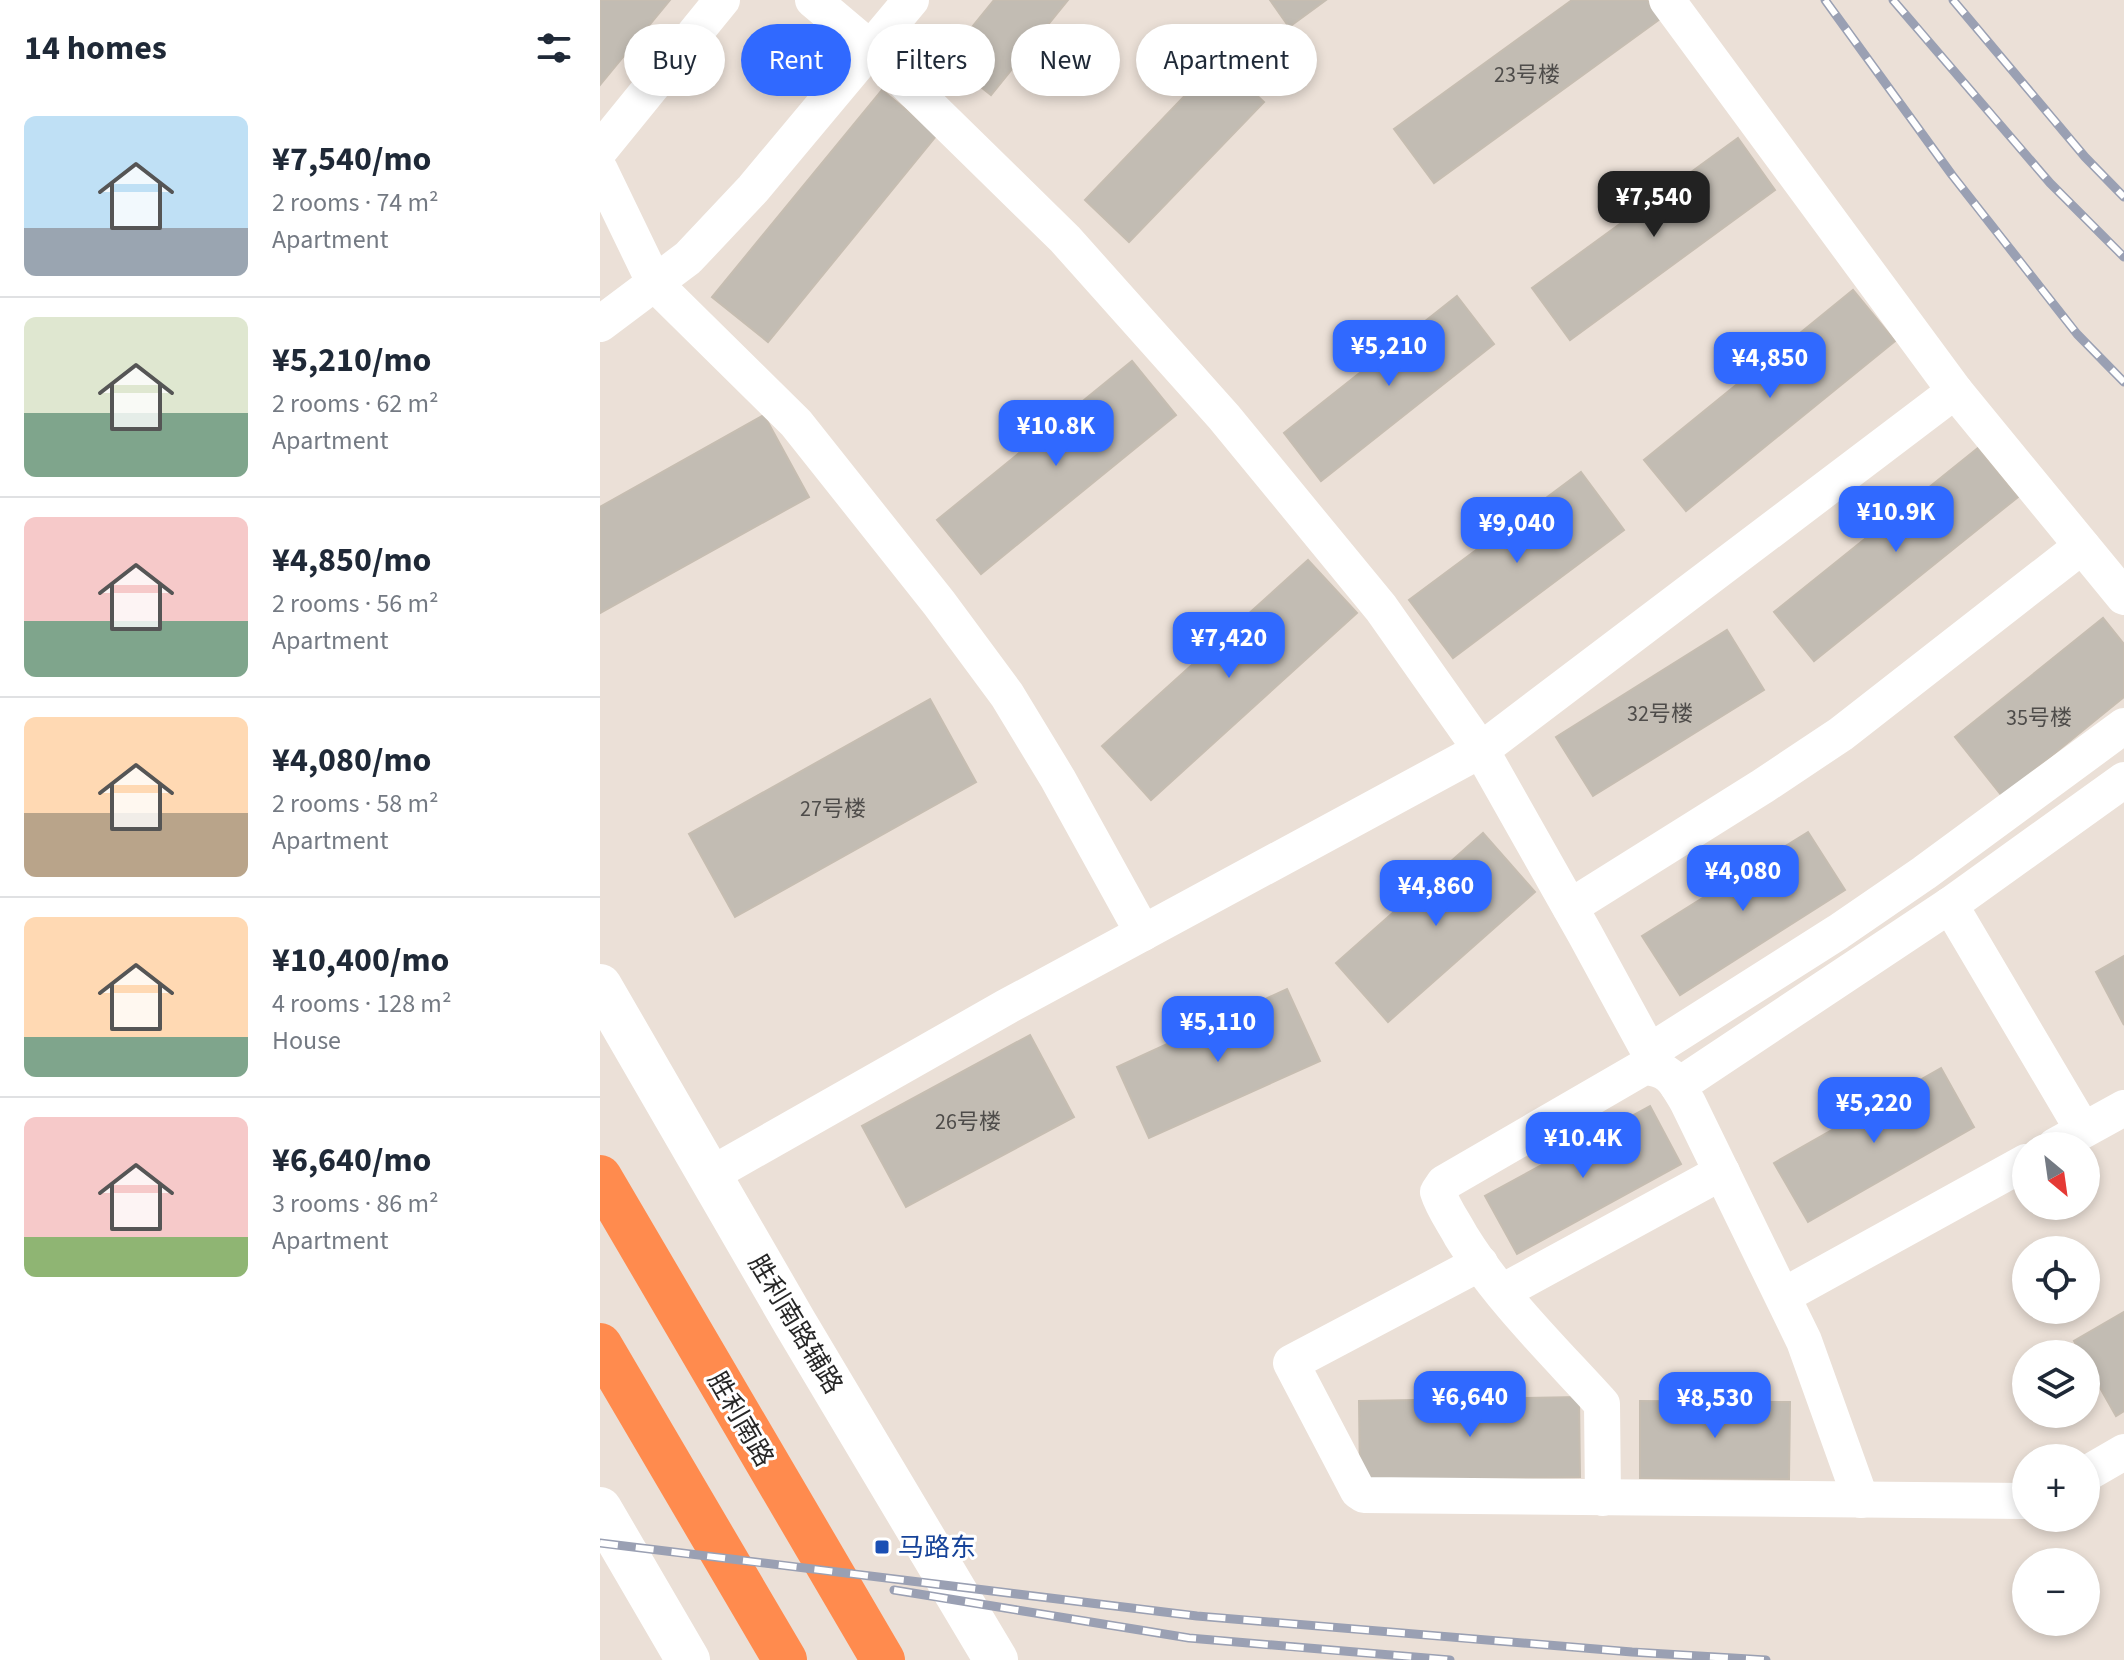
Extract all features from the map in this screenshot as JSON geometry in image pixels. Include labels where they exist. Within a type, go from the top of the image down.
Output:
[{"type":"highway","name":"胜利南路","points":[[600,1177],[883,1660]]},
{"type":"highway","points":[[600,1345],[785,1660]]},
{"type":"main road","name":"胜利南路辅路","points":[[600,986],[795,1323],[996,1660]]},
{"type":"main road","points":[[600,1509],[688,1660]]},
{"type":"street","points":[[600,150],[722,0]]},
{"type":"street","points":[[813,0],[867,45]]},
{"type":"street","points":[[890,24],[911,0]]},
{"type":"street","points":[[1667,0],[1955,391],[2124,597]]},
{"type":"street","points":[[600,324],[688,258],[753,189],[867,52]]},
{"type":"street","points":[[919,96],[1065,239],[1224,417],[1381,608],[1481,750],[1662,1069],[1688,1103],[1804,1341],[1861,1500]]},
{"type":"street","points":[[600,170],[655,284],[796,423],[939,603],[1007,695],[1058,779],[1143,933]]},
{"type":"street","points":[[710,1175],[1006,1007],[1481,750],[1955,391]]},
{"type":"street","points":[[1570,907],[1841,734],[2082,546]]},
{"type":"street","points":[[1662,1069],[1838,932],[2124,726]]},
{"type":"street","points":[[1603,1498],[1602,1404],[1527,1323],[1480,1263],[1442,1204],[1438,1192],[1444,1183],[1644,1067],[1662,1069],[1950,905],[2124,780]]},
{"type":"street","points":[[1950,905],[2066,1132]]},
{"type":"street","points":[[2080,1132],[2124,1108]]},
{"type":"street","points":[[1783,1296],[2012,1170]]},
{"type":"street","points":[[1502,1292],[1722,1172]]},
{"type":"street","points":[[1480,1263],[1291,1363],[1358,1491],[1364,1495],[2012,1501]]},
{"type":"street","points":[[2100,1466],[2124,1452]]},
{"type":"building","points":[[600,0],[670,0],[650,24],[624,24],[624,56],[600,85]]},
{"type":"building","points":[[994,0],[1068,0],[1049,24],[1011,24],[1011,70],[995,90],[995,24],[974,24]]},
{"type":"building","points":[[1270,0],[1326,0],[1293,24],[1287,24]]},
{"type":"building","points":[[1572,0],[1647,0],[1660,19],[1434,183],[1394,129]]},
{"type":"building","points":[[877,96],[889,96],[937,135],[768,342],[712,297]]},
{"type":"building","points":[[1185,96],[1258,96],[1264,102],[1129,242],[1085,200]]},
{"type":"building","points":[[1738,138],[1775,190],[1570,340],[1532,288]]},
{"type":"building","points":[[1853,290],[1895,341],[1686,511],[1644,460]]},
{"type":"building","points":[[1457,296],[1494,344],[1321,481],[1284,433]]},
{"type":"building","points":[[1132,361],[1176,415],[981,574],[937,520]]},
{"type":"building","points":[[764,415],[809,497],[600,613],[600,507]]},
{"type":"building","points":[[1978,448],[2018,497],[1814,661],[1774,612]]},
{"type":"building","points":[[1581,472],[1624,530],[1453,658],[1409,600]]},
{"type":"building","points":[[1308,560],[1357,613],[1151,800],[1102,746]]},
{"type":"building","points":[[2103,618],[2124,644],[2124,697],[2002,796],[1955,737]]},
{"type":"building","points":[[1727,630],[1764,690],[1593,796],[1556,737]]},
{"type":"building","points":[[930,699],[976,782],[735,917],[689,834]]},
{"type":"building","points":[[1808,832],[1845,890],[1680,995],[1642,936]]},
{"type":"building","points":[[1483,833],[1535,892],[1388,1022],[1336,963]]},
{"type":"building","points":[[2124,956],[2124,1025],[2096,972]]},
{"type":"building","points":[[1287,989],[1320,1061],[1149,1138],[1117,1067]]},
{"type":"building","points":[[1030,1035],[1074,1117],[906,1207],[862,1126]]},
{"type":"building","points":[[1941,1068],[1974,1127],[1808,1222],[1774,1163]]},
{"type":"building","points":[[1650,1106],[1681,1164],[1517,1254],[1485,1196]]},
{"type":"building","points":[[2124,1312],[2124,1411],[2116,1416],[2100,1388],[2100,1340],[2076,1340]]},
{"type":"building","points":[[1579,1397],[1580,1477],[1360,1481],[1359,1401]]},
{"type":"building","points":[[1640,1401],[1790,1402],[1789,1479],[1640,1478]]},
{"type":"railway","points":[[1825,0],[1952,175],[2077,334],[2124,382]]},
{"type":"railway","points":[[1893,0],[2050,183],[2124,257]]},
{"type":"railway","points":[[1953,0],[2085,157],[2124,197]]},
{"type":"railway","points":[[600,1543],[1197,1616],[1766,1660]]},
{"type":"railway","points":[[894,1590],[1189,1638],[1450,1660]]},
{"type":"place","name":"马路东","points":[[882,1547]]}]
